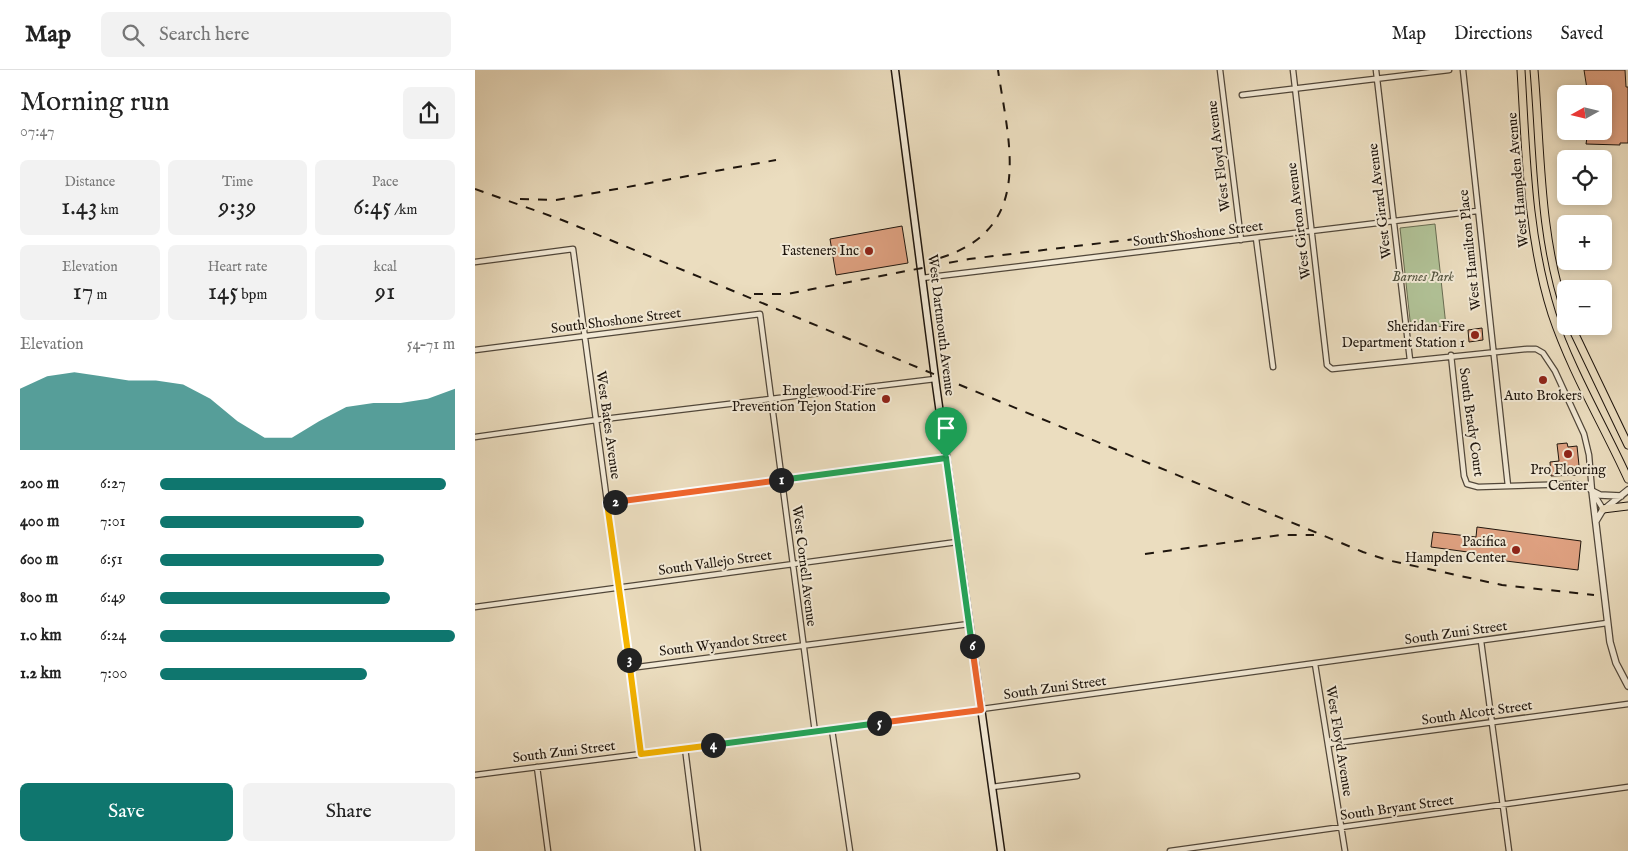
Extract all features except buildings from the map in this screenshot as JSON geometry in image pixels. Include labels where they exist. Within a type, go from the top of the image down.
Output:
[{"type":"highway","name":"West Hampden Avenue","points":[[1521,70],[1531,214],[1535,244],[1547,298],[1571,363],[1628,479]]},
{"type":"highway","name":"West Hampden Avenue","points":[[1534,70],[1545,221],[1557,280]]},
{"type":"highway","points":[[1575,335],[1628,445]]},
{"type":"highway","points":[[1614,416],[1628,439]]},
{"type":"highway","points":[[1603,509],[1628,506]]},
{"type":"main road","name":"West Dartmouth Avenue","points":[[895,70],[957,542],[1001,851]]},
{"type":"street","name":"West Floyd Avenue","points":[[1220,70],[1241,240]]},
{"type":"street","name":"West Girton Avenue","points":[[1293,70],[1327,365],[1329,368],[1410,360]]},
{"type":"street","name":"West Girard Avenue","points":[[1376,70],[1410,360]]},
{"type":"street","points":[[1242,94],[1449,70]]},
{"type":"street","name":"West Hamilton Place","points":[[1463,70],[1508,486]]},
{"type":"street","name":"South Shoshone Street","points":[[922,278],[1477,211]]},
{"type":"street","points":[[1256,238],[1273,367]]},
{"type":"street","name":"West Bates Avenue","points":[[475,262],[573,249],[641,754]]},
{"type":"street","name":"South Shoshone Street","points":[[475,350],[760,314]]},
{"type":"street","name":"West Cornell Avenue","points":[[760,314],[815,732]]},
{"type":"street","points":[[1410,360],[1531,348],[1539,350],[1546,356],[1583,434],[1591,476],[1607,623],[1613,653],[1628,686]]},
{"type":"street","name":"South Brady Court","points":[[1451,355],[1465,480],[1473,486],[1574,484],[1585,486],[1592,491]]},
{"type":"street","points":[[475,437],[596,420],[935,379]]},
{"type":"street","points":[[607,503],[946,458]]},
{"type":"street","points":[[1595,522],[1603,509],[1628,490]]},
{"type":"street","points":[[1592,491],[1600,495],[1621,496]]},
{"type":"street","points":[[1592,491],[1603,509]]},
{"type":"street","name":"South Vallejo Street","points":[[475,606],[957,542]]},
{"type":"street","name":"South Zuni Street","points":[[475,775],[981,710],[1607,623]]},
{"type":"street","name":"South Wyandot Street","points":[[630,668],[969,624]]},
{"type":"street","points":[[1481,641],[1509,851]]},
{"type":"street","name":"West Floyd Avenue","points":[[1315,664],[1345,851]]},
{"type":"street","name":"South Alcott Street","points":[[1329,744],[1628,704]]},
{"type":"street","points":[[832,730],[850,851]]},
{"type":"street","points":[[685,748],[699,851]]},
{"type":"street","points":[[537,767],[548,851]]},
{"type":"street","points":[[992,787],[1077,776]]},
{"type":"street","name":"South Bryant Street","points":[[1170,851],[1628,787]]},
{"type":"green space","name":"Barnes Park","points":[[1435,224],[1446,326],[1411,329],[1400,228]]},
{"type":"railway","points":[[940,258],[970,244],[991,227],[1003,205],[1009,181],[1010,155],[998,70]]},
{"type":"railway","points":[[520,199],[556,200],[776,160]]},
{"type":"railway","points":[[475,189],[562,220],[1363,552],[1387,560],[1502,585],[1594,595]]},
{"type":"railway","points":[[754,294],[787,294],[969,259],[1218,229]]},
{"type":"railway","points":[[1145,554],[1281,535],[1314,535]]},
{"type":"place","name":"Fasteners Inc","points":[[869,251]]},
{"type":"place","name":"Sheridan Fire Department Station 1","points":[[1475,335]]},
{"type":"place","name":"Auto Brokers","points":[[1543,380]]},
{"type":"place","name":"Englewood Fire Prevention Tejon Station","points":[[886,399]]},
{"type":"place","name":"Pro Flooring Center","points":[[1568,454]]},
{"type":"place","name":"Pacifica Hampden Center","points":[[1516,550]]},
{"type":"route","points":[[946,458],[981,710],[641,754],[607,503],[946,458]]}]
